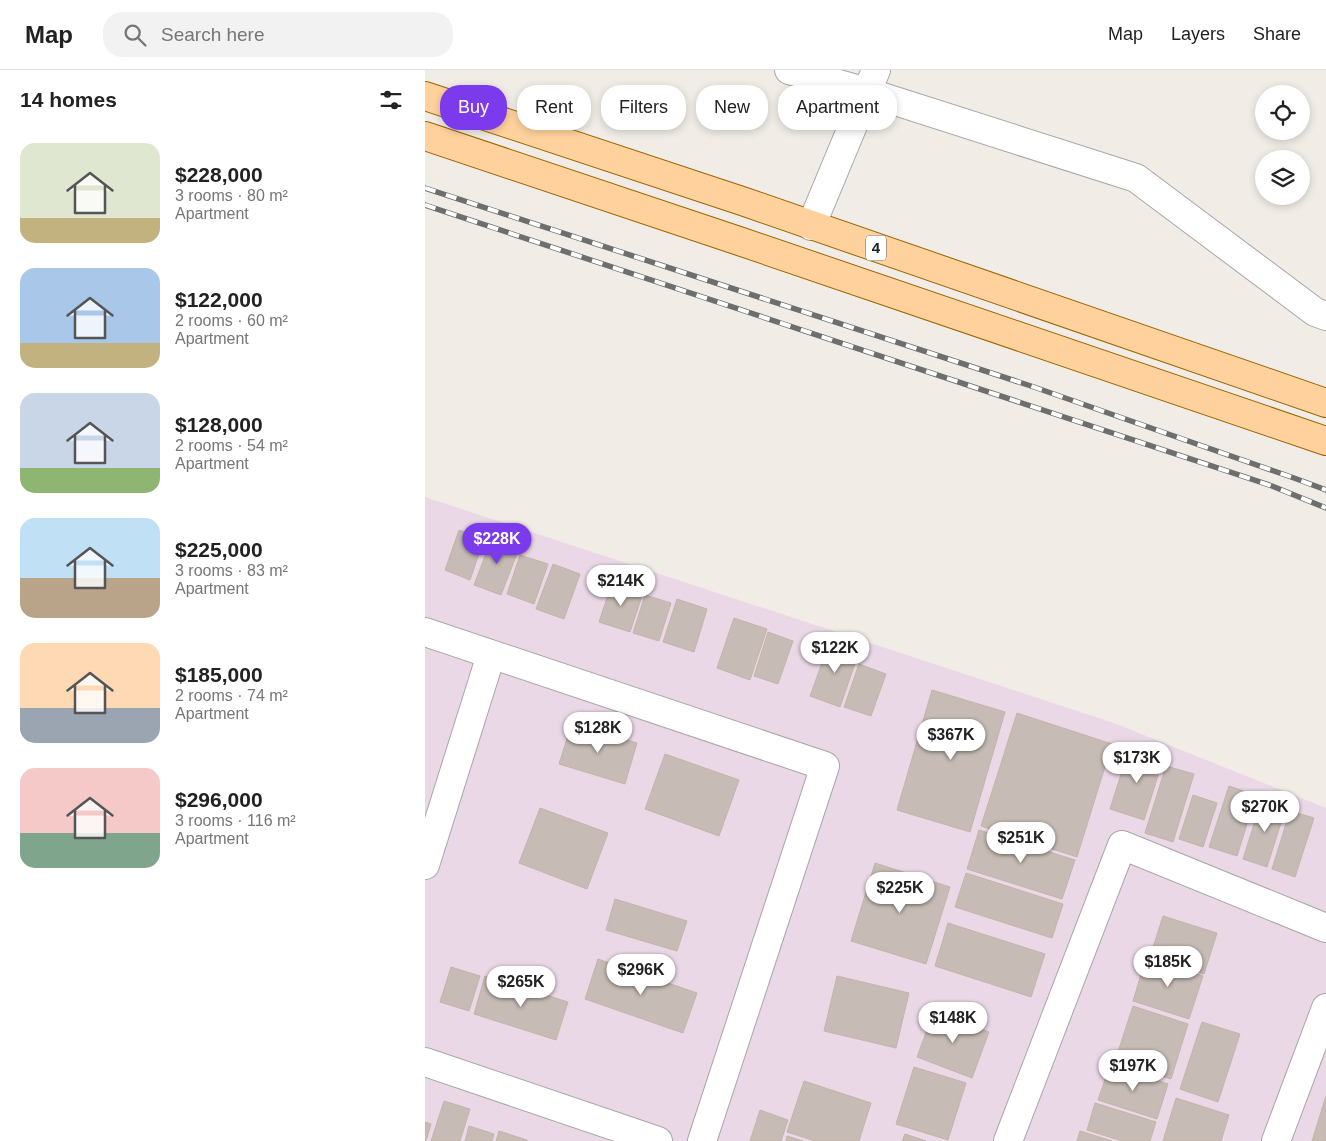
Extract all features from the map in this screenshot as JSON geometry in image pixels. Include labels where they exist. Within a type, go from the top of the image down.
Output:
[{"type":"main road","name":"4","points":[[425,96],[811,226],[1326,404]]},
{"type":"main road","name":"4","points":[[425,136],[749,244],[1326,441]]},
{"type":"street","points":[[789,70],[871,81],[1136,178],[1315,312],[1326,316]]},
{"type":"street","points":[[811,226],[871,81]]},
{"type":"street","points":[[425,632],[825,766],[702,1141]]},
{"type":"street","points":[[425,865],[431,823],[491,655]]},
{"type":"street","points":[[1008,1141],[1122,845],[1326,928]]},
{"type":"street","points":[[1276,1141],[1326,1008]]},
{"type":"street","points":[[425,1062],[658,1141]]},
{"type":"shaded area","points":[[425,497],[1114,723],[1326,808],[1326,1141],[425,1141]]},
{"type":"building","points":[[459,530],[484,539],[470,580],[445,570]]},
{"type":"building","points":[[493,535],[520,546],[501,595],[474,585]]},
{"type":"building","points":[[520,555],[548,564],[534,604],[507,594]]},
{"type":"building","points":[[553,564],[580,574],[564,619],[536,609]]},
{"type":"building","points":[[612,583],[643,593],[630,632],[599,622]]},
{"type":"building","points":[[645,595],[671,603],[659,641],[633,633]]},
{"type":"building","points":[[677,599],[707,609],[694,652],[663,642]]},
{"type":"building","points":[[734,618],[767,629],[750,680],[717,668]]},
{"type":"building","points":[[768,632],[793,641],[778,684],[754,676]]},
{"type":"building","points":[[830,641],[859,652],[840,707],[810,696]]},
{"type":"building","points":[[859,664],[886,674],[871,716],[844,707]]},
{"type":"building","points":[[932,690],[1005,712],[970,832],[897,810]]},
{"type":"building","points":[[1017,713],[1112,744],[1077,857],[981,826]]},
{"type":"building","points":[[572,723],[637,743],[625,784],[559,764]]},
{"type":"building","points":[[1129,749],[1163,760],[1144,820],[1110,809]]},
{"type":"building","points":[[665,754],[739,780],[719,836],[645,809]]},
{"type":"building","points":[[1166,766],[1194,774],[1173,842],[1145,833]]},
{"type":"building","points":[[1229,786],[1256,795],[1237,856],[1209,847]]},
{"type":"building","points":[[1193,795],[1217,803],[1203,847],[1179,839]]},
{"type":"building","points":[[1262,799],[1286,807],[1267,867],[1243,859]]},
{"type":"building","points":[[540,808],[608,833],[587,889],[519,863]]},
{"type":"building","points":[[1290,811],[1314,818],[1295,877],[1272,869]]},
{"type":"building","points":[[979,830],[1075,860],[1062,899],[967,869]]},
{"type":"building","points":[[875,863],[950,887],[926,964],[851,941]]},
{"type":"building","points":[[966,873],[1063,904],[1052,938],[955,907]]},
{"type":"building","points":[[615,899],[687,921],[677,951],[606,930]]},
{"type":"building","points":[[1163,916],[1217,933],[1204,974],[1150,957]]},
{"type":"building","points":[[948,923],[1045,954],[1031,997],[935,966]]},
{"type":"building","points":[[1146,958],[1203,976],[1189,1019],[1133,1001]]},
{"type":"building","points":[[598,959],[697,993],[683,1033],[585,999]]},
{"type":"building","points":[[451,967],[480,976],[469,1011],[440,1002]]},
{"type":"building","points":[[485,976],[568,1002],[556,1040],[474,1014]]},
{"type":"building","points":[[837,976],[909,993],[896,1048],[824,1031]]},
{"type":"building","points":[[1133,1006],[1188,1024],[1171,1079],[1115,1061]]},
{"type":"building","points":[[934,1011],[989,1032],[972,1078],[917,1057]]},
{"type":"building","points":[[1202,1022],[1240,1034],[1218,1102],[1180,1089]]},
{"type":"building","points":[[1110,1065],[1168,1084],[1157,1119],[1098,1100]]},
{"type":"building","points":[[914,1067],[966,1083],[948,1140],[896,1124]]},
{"type":"building","points":[[804,1081],[871,1103],[859,1141],[815,1141],[787,1132]]},
{"type":"building","points":[[1326,1096],[1326,1141],[1312,1141]]},
{"type":"building","points":[[1176,1098],[1229,1115],[1221,1141],[1163,1141]]},
{"type":"building","points":[[444,1101],[470,1109],[460,1141],[431,1141]]},
{"type":"building","points":[[1095,1103],[1156,1122],[1150,1141],[1122,1141],[1087,1130]]},
{"type":"building","points":[[760,1110],[788,1120],[781,1141],[750,1141]]},
{"type":"building","points":[[425,1122],[431,1124],[426,1141],[425,1141]]},
{"type":"building","points":[[469,1126],[494,1134],[492,1141],[465,1141]]},
{"type":"building","points":[[499,1131],[527,1140],[527,1141],[496,1141]]},
{"type":"building","points":[[1080,1131],[1112,1141],[1077,1141]]},
{"type":"building","points":[[905,1134],[926,1141],[902,1141]]},
{"type":"building","points":[[787,1136],[803,1141],[786,1141]]},
{"type":"railway","points":[[425,188],[1031,386],[1326,490]]},
{"type":"railway","points":[[425,205],[1272,486],[1326,508]]}]
